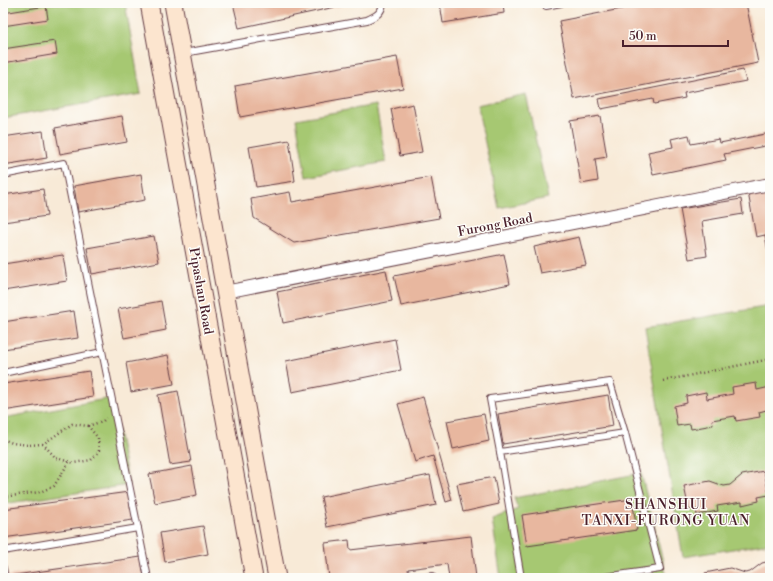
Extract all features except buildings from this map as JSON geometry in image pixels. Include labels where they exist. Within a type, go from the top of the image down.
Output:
[{"type":"main road","name":"Pipashan Road","points":[[149,3],[254,578]]},
{"type":"main road","name":"Pipashan Road","points":[[173,3],[277,578]]},
{"type":"street","name":"Furong Road","points":[[225,292],[770,184]]},
{"type":"lane","points":[[182,54],[367,20],[378,15],[383,3]]},
{"type":"lane","points":[[545,3],[546,6],[561,3]]},
{"type":"lane","points":[[3,175],[64,163],[148,578]]},
{"type":"lane","points":[[3,373],[102,352]]},
{"type":"lane","points":[[521,578],[490,399],[610,382],[625,433],[660,569],[598,578]]},
{"type":"lane","points":[[500,452],[625,433]]},
{"type":"lane","points":[[3,551],[138,528]]},
{"type":"lane","points":[[3,568],[5,578]]},
{"type":"lane","points":[[421,578],[432,576],[433,578]]},
{"type":"path","points":[[663,381],[770,359]]},
{"type":"path","points":[[3,439],[12,443],[29,445],[43,444],[72,424],[88,426],[103,421],[114,410]]},
{"type":"path","points":[[43,444],[56,458],[74,463],[91,460],[98,452],[98,438],[88,426]]},
{"type":"path","points":[[3,497],[40,492],[54,486],[69,462]]},
{"type":"green space","points":[[3,3],[125,3],[141,94],[3,118]]},
{"type":"green space","points":[[526,94],[548,198],[499,208],[477,105]]},
{"type":"green space","points":[[376,105],[386,162],[306,177],[296,119]]},
{"type":"green space","points":[[770,306],[770,543],[683,557],[645,327]]},
{"type":"green space","points":[[111,398],[129,485],[3,504],[3,418]]},
{"type":"green space","points":[[641,473],[667,578],[501,578],[492,519],[518,509],[514,498]]},
{"type":"district","name":"SHANSHUI TANXI-FURONG YUAN","points":[[666,512]]}]
